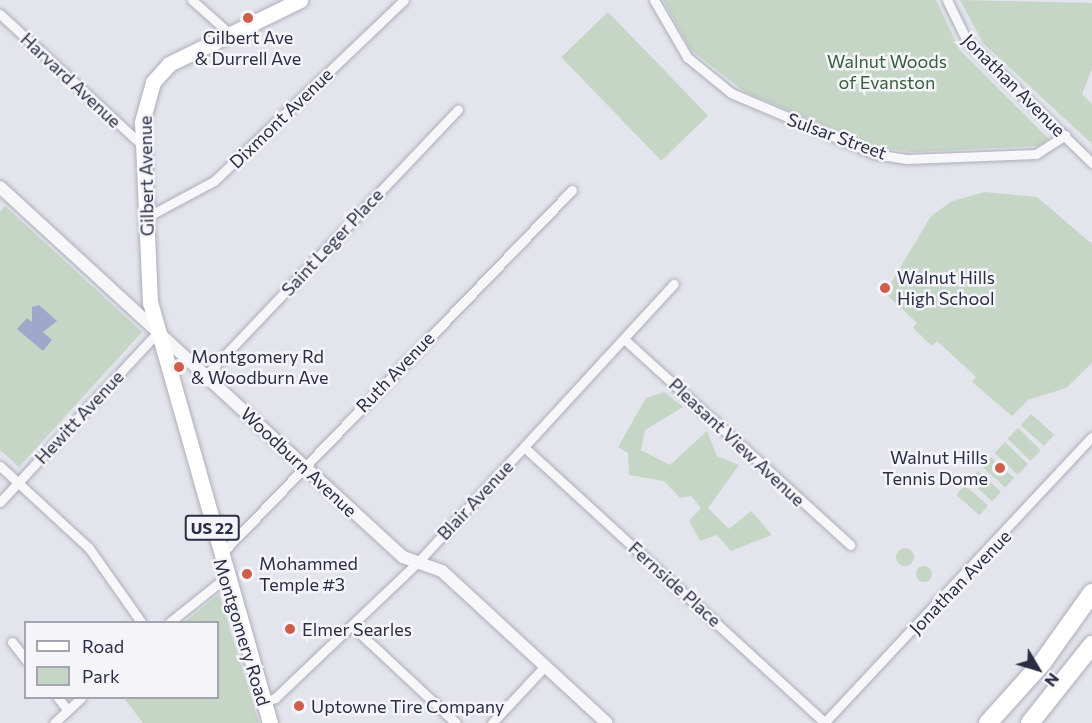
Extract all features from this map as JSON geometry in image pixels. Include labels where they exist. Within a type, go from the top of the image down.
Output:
[{"type":"highway","points":[[988,723],[1042,663],[1092,592]]},
{"type":"highway","points":[[1030,723],[1092,645]]},
{"type":"main road","name":"Gilbert Avenue","points":[[158,332],[150,303],[145,218],[142,145],[147,98],[160,72],[179,56],[300,0]]},
{"type":"main road","name":"Montgomery Road","points":[[158,332],[225,578],[270,723]]},
{"type":"street","points":[[192,0],[229,33]]},
{"type":"street","name":"Dixmont Avenue","points":[[145,218],[214,182],[404,0]]},
{"type":"street","name":"Sulsar Street","points":[[654,0],[687,57],[731,93],[875,154],[907,159],[1036,154],[1065,135]]},
{"type":"street","name":"Jonathan Avenue","points":[[947,0],[967,41],[1092,163]]},
{"type":"street","name":"Harvard Avenue","points":[[0,14],[142,145]]},
{"type":"street","name":"Saint Leger Place","points":[[206,375],[458,109]]},
{"type":"street","name":"Woodburn Avenue","points":[[0,187],[403,557],[442,571],[605,722]]},
{"type":"street","name":"Ruth Avenue","points":[[219,556],[572,190]]},
{"type":"street","name":"Blair Avenue","points":[[263,702],[275,698],[418,562],[674,284]]},
{"type":"street","name":"Hewitt Avenue","points":[[0,502],[158,332]]},
{"type":"street","name":"Pleasant View Avenue","points":[[624,339],[850,545]]},
{"type":"street","name":"Jonathan Avenue","points":[[825,723],[1092,437]]},
{"type":"street","name":"Fernside Place","points":[[524,447],[825,723]]},
{"type":"street","points":[[0,466],[89,548],[140,621]]},
{"type":"street","points":[[171,621],[225,578]]},
{"type":"street","points":[[352,627],[456,723]]},
{"type":"street","points":[[12,642],[24,657]]},
{"type":"street","points":[[492,723],[546,666]]},
{"type":"street","points":[[59,699],[67,709]]},
{"type":"street","points":[[54,723],[80,699]]},
{"type":"green space","name":"Walnut Woods of Evanston","points":[[663,0],[936,0],[959,49],[1049,139],[1039,146],[912,152],[877,147],[745,92],[691,50]]},
{"type":"green space","name":"Walnut Woods of Evanston","points":[[960,0],[1092,3],[1092,69],[1082,94],[1092,104],[1092,144],[983,43]]},
{"type":"green space","points":[[608,12],[708,116],[661,161],[561,57]]},
{"type":"green space","points":[[985,192],[1037,197],[1092,244],[1092,363],[1066,388],[1028,400],[1012,416],[972,382],[976,377],[937,341],[932,346],[913,328],[917,323],[885,293],[931,216],[952,201]]},
{"type":"green space","points":[[5,206],[142,332],[19,467],[0,450],[0,212]]},
{"type":"green space","points":[[664,392],[683,407],[645,430],[641,450],[670,465],[707,431],[717,456],[739,465],[708,508],[729,529],[751,511],[772,535],[731,551],[717,535],[700,541],[689,521],[701,508],[691,496],[680,498],[664,481],[629,475],[628,453],[618,447],[646,398]]},
{"type":"green space","points":[[1031,414],[1054,435],[1044,446],[1021,425]]},
{"type":"green space","points":[[1018,428],[1041,450],[1031,461],[1008,439]]},
{"type":"green space","points":[[1005,442],[1028,464],[1018,475],[995,453]]},
{"type":"green space","points":[[991,457],[1014,478],[1005,487],[982,467]]},
{"type":"green space","points":[[978,471],[1001,492],[992,501],[969,481]]},
{"type":"green space","points":[[965,485],[988,506],[979,515],[956,495]]},
{"type":"green space","points":[[905,548],[911,551],[914,557],[911,563],[905,566],[899,563],[896,557],[899,551]]},
{"type":"green space","points":[[924,566],[932,574],[924,582],[916,574]]},
{"type":"green space","points":[[219,594],[259,723],[143,723],[125,699],[219,699],[219,621],[186,621]]},
{"type":"water","points":[[39,305],[57,321],[43,332],[52,340],[43,351],[17,329],[27,318],[32,322],[32,307]]},
{"type":"place","name":"Gilbert Ave & Durrell Ave","points":[[248,18]]},
{"type":"place","name":"Walnut Hills High School","points":[[885,288]]},
{"type":"place","name":"Montgomery Rd & Woodburn Ave","points":[[179,367]]},
{"type":"place","name":"Walnut Hills Tennis Dome","points":[[1000,468]]},
{"type":"place","name":"Mohammed Temple #3","points":[[247,574]]},
{"type":"place","name":"Elmer Searles","points":[[290,629]]},
{"type":"place","name":"Uptowne Tire Company","points":[[299,706]]}]
